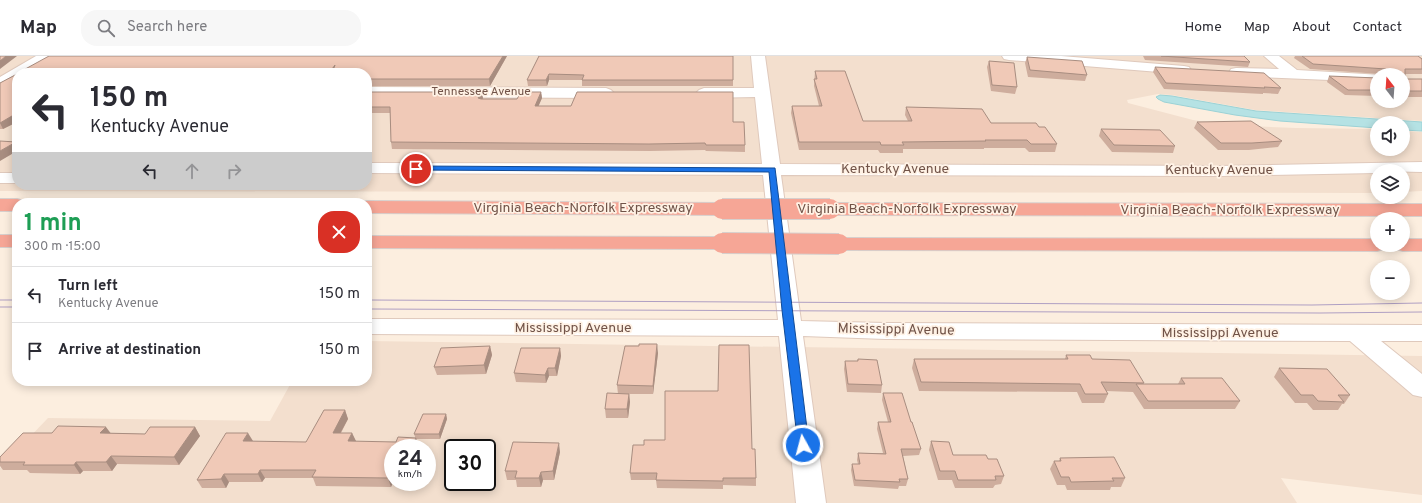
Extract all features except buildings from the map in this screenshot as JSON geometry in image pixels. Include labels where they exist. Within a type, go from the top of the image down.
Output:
[{"type":"highway","points":[[0,205],[12,205]]},
{"type":"highway","name":"Virginia Beach-Norfolk Expressway","points":[[372,207],[1422,210]]},
{"type":"highway","points":[[0,241],[12,241]]},
{"type":"highway","points":[[372,242],[1370,245]]},
{"type":"highway","points":[[1410,245],[1422,244]]},
{"type":"street","points":[[26,68],[46,56]]},
{"type":"street","points":[[758,56],[764,92],[773,169],[789,328],[810,503]]},
{"type":"street","points":[[1009,56],[1117,61],[1200,70]]},
{"type":"street","points":[[1271,56],[1294,76]]},
{"type":"street","points":[[1224,72],[1294,76],[1370,78]]},
{"type":"street","points":[[0,83],[12,76]]},
{"type":"street","points":[[0,91],[12,91]]},
{"type":"street","name":"Tennessee Avenue","points":[[372,92],[620,93]]},
{"type":"street","points":[[688,93],[764,92]]},
{"type":"street","name":"Kentucky Avenue","points":[[372,168],[1220,171],[1422,166]]},
{"type":"street","points":[[0,178],[12,178]]},
{"type":"street","name":"Mississippi Avenue","points":[[372,327],[789,328],[885,331],[1356,334],[1422,333]]},
{"type":"street","points":[[1356,334],[1422,388]]},
{"type":"shaded area","points":[[0,56],[1422,56],[1422,121],[1410,120],[1410,116],[1370,116],[1370,118],[1255,110],[1172,95],[1158,94],[1127,100],[1128,103],[1193,120],[1226,125],[1370,129],[1370,156],[1410,156],[1410,131],[1422,132],[1422,191],[1410,192],[1410,164],[1370,164],[1370,193],[0,191]]},
{"type":"shaded area","points":[[372,341],[1422,356],[1422,495],[1281,478],[1297,503],[0,503],[0,468],[48,418],[270,421],[289,386],[372,386]]},
{"type":"water","points":[[1160,95],[1172,96],[1256,111],[1370,119],[1370,127],[1280,121],[1235,115],[1164,102],[1156,97]]},
{"type":"water","points":[[1410,121],[1422,122],[1422,131],[1410,130]]},
{"type":"tram line","points":[[0,300],[12,300]]},
{"type":"tram line","points":[[372,300],[1312,305],[1422,303]]},
{"type":"tram line","points":[[0,307],[12,307]]},
{"type":"tram line","points":[[372,309],[1320,313],[1422,312]]},
{"type":"route","points":[[416,169],[773,169],[787,310],[803,445]]}]
